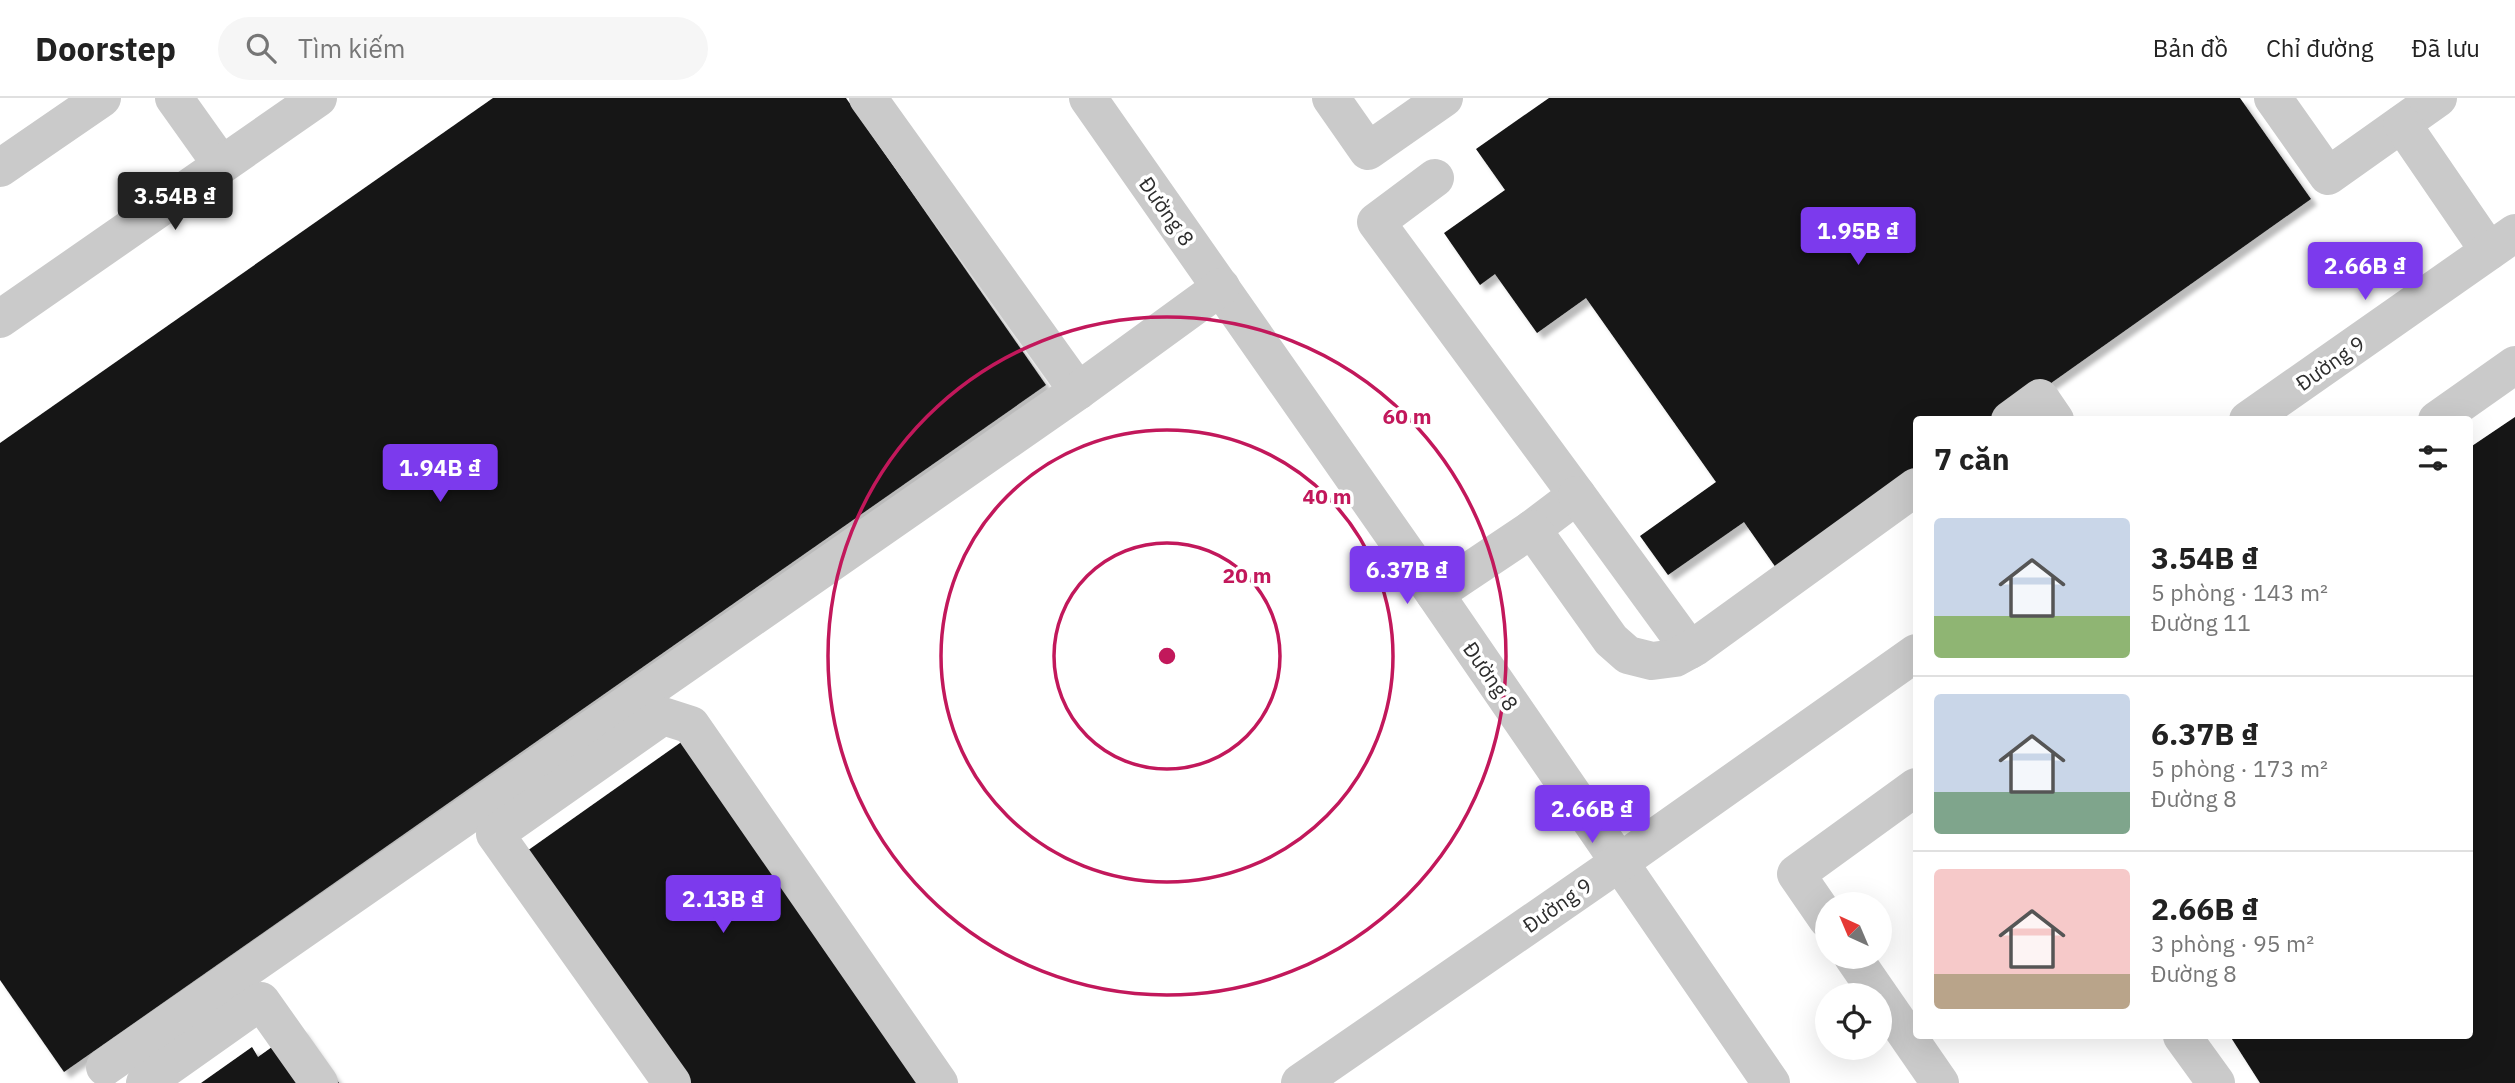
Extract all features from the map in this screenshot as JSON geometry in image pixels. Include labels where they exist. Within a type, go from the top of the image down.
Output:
[{"type":"street","points":[[0,168],[102,98]]},
{"type":"street","points":[[174,98],[220,164]]},
{"type":"street","points":[[0,319],[318,98]]},
{"type":"street","points":[[868,98],[1078,391]]},
{"type":"street","name":"Đường 8","points":[[1087,98],[1435,594],[1771,1083]]},
{"type":"street","points":[[1331,98],[1368,151],[1444,98]]},
{"type":"street","points":[[2273,98],[2328,176],[2438,98]]},
{"type":"street","points":[[2402,124],[2502,242]]},
{"type":"street","points":[[1435,178],[1376,222],[1690,650]]},
{"type":"street","name":"Đường 9","points":[[2254,416],[2502,242]]},
{"type":"street","points":[[105,1068],[1078,391],[1221,287]]},
{"type":"street","points":[[2443,416],[2515,365]]},
{"type":"street","points":[[2015,416],[2039,398],[2052,416]]},
{"type":"street","points":[[1532,529],[1611,640],[1628,655],[1651,661],[1675,658],[1690,650],[1913,489]]},
{"type":"street","points":[[1435,594],[1532,529],[1577,495]]},
{"type":"street","name":"Đường 9","points":[[1300,1083],[1913,657]]},
{"type":"street","points":[[673,1083],[495,834],[663,716],[691,725],[939,1083]]},
{"type":"street","points":[[1815,902],[1796,874],[1913,789]]},
{"type":"street","points":[[1862,970],[1940,1083]]},
{"type":"street","points":[[145,1083],[261,1000],[318,1083]]},
{"type":"street","points":[[2184,1039],[2216,1083]]},
{"type":"building","points":[[493,98],[846,98],[1046,385],[64,1072],[0,980],[0,443]]},
{"type":"building","points":[[1549,98],[2240,98],[2311,199],[2005,416],[1913,416],[1913,481],[1781,575],[1744,522],[1668,575],[1640,536],[1716,482],[1586,298],[1537,333],[1495,274],[1480,285],[1444,233],[1505,190],[1476,149]]},
{"type":"building","points":[[2515,417],[2515,1083],[2260,1083],[2232,1039],[2473,1039],[2473,445]]},
{"type":"building","points":[[697,731],[946,1083],[691,1083],[527,851]]},
{"type":"building","points":[[300,1027],[339,1083],[201,1083],[252,1047],[258,1057]]}]
